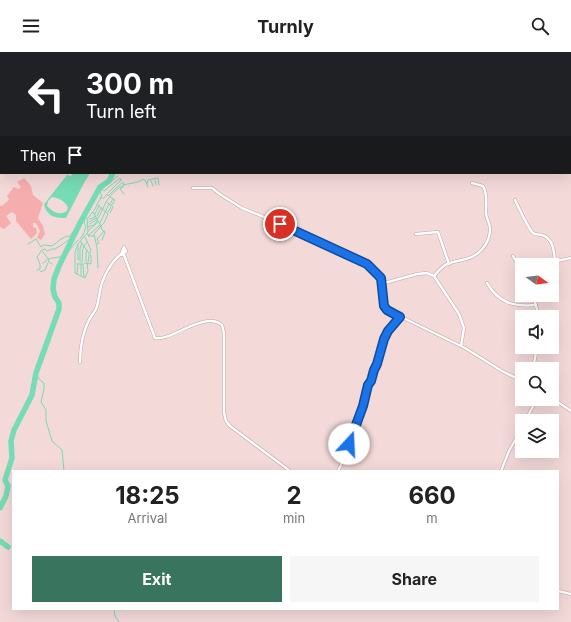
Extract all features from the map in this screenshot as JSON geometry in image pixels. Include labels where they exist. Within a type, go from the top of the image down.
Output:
[{"type":"street","points":[[434,276],[442,268],[449,264],[468,259],[479,252],[486,244],[490,224],[486,215],[487,208],[485,191],[483,186],[472,183]]},
{"type":"street","points":[[193,188],[212,188],[242,208],[300,232],[346,255],[365,262],[381,278],[384,306],[387,310],[461,346],[515,378]]},
{"type":"street","points":[[514,200],[531,231],[534,234],[545,236],[551,242],[555,258]]},
{"type":"street","points":[[416,234],[434,231],[438,232],[449,264]]},
{"type":"street","points":[[80,362],[80,353],[86,330],[89,320],[96,309],[101,286],[113,262],[122,254],[155,338],[164,338],[185,328],[208,321],[216,321],[222,325],[224,338],[224,412],[226,421],[237,432],[289,470]]},
{"type":"street","points":[[559,260],[571,258]]},
{"type":"street","points":[[381,284],[421,273],[434,276],[459,314],[464,328],[461,346]]},
{"type":"street","points":[[487,282],[494,294],[508,303],[517,305],[536,305]]},
{"type":"street","points":[[535,302],[537,310]]},
{"type":"street","points":[[339,470],[346,456],[351,436],[363,406],[368,385],[377,364],[384,339],[388,331],[400,317]]},
{"type":"street","points":[[559,403],[571,411]]},
{"type":"street","points":[[501,470],[515,440]]},
{"type":"street","points":[[559,591],[571,594]]},
{"type":"shaded area","points":[[67,175],[89,175],[66,218],[58,218],[52,216],[44,205]],"holes":[[[52,197],[60,199],[68,207],[67,211],[56,213],[47,206],[48,201]]]},
{"type":"shaded area","points":[[24,178],[31,186],[33,195],[43,203],[38,218],[43,226],[45,234],[41,240],[37,238],[40,231],[36,223],[33,223],[33,227],[36,228],[37,233],[31,239],[16,221],[16,215],[12,212],[6,216],[11,223],[4,229],[0,227],[0,206],[9,200],[7,196],[14,187],[18,189],[21,187],[17,182]]},
{"type":"waterway","points":[[0,508],[6,496],[8,486],[5,480],[12,458],[11,441],[14,430],[32,395],[36,373],[59,309],[59,303],[55,297],[53,289],[54,279],[80,223],[100,187],[109,181],[112,174]]},
{"type":"waterway","points":[[102,189],[118,176]]},
{"type":"waterway","points":[[88,218],[95,209],[102,195],[100,193],[102,189],[104,191],[120,178],[121,180]]},
{"type":"waterway","points":[[147,184],[148,180],[158,178],[159,185]]},
{"type":"waterway","points":[[97,220],[107,200],[120,187],[143,179],[148,187]]},
{"type":"waterway","points":[[108,193],[121,180]]},
{"type":"waterway","points":[[155,180],[156,185]]},
{"type":"waterway","points":[[151,181],[153,186]]},
{"type":"waterway","points":[[100,198],[104,198],[107,194],[108,196],[123,182],[124,185],[120,189],[124,194]]},
{"type":"waterway","points":[[107,202],[111,206],[115,200],[110,197]]},
{"type":"waterway","points":[[110,204],[113,199]]},
{"type":"waterway","points":[[97,204],[108,214],[101,226],[102,230],[105,232],[102,240]]},
{"type":"waterway","points":[[100,223],[109,204]]},
{"type":"waterway","points":[[95,214],[99,206]]},
{"type":"waterway","points":[[110,213],[113,207],[112,206]]},
{"type":"waterway","points":[[108,212],[111,207]]},
{"type":"waterway","points":[[97,216],[101,208]]},
{"type":"waterway","points":[[93,212],[101,226],[94,234],[97,248],[98,268]]},
{"type":"waterway","points":[[84,216],[87,218],[88,232],[78,244],[75,252],[75,273],[85,278],[88,271],[87,263]]},
{"type":"waterway","points":[[89,219],[95,216]]},
{"type":"waterway","points":[[80,239],[86,226],[84,223],[85,217]]},
{"type":"waterway","points":[[89,222],[96,218]]},
{"type":"waterway","points":[[90,224],[96,220]]},
{"type":"waterway","points":[[88,227],[94,225],[97,221]]},
{"type":"waterway","points":[[88,231],[98,222]]},
{"type":"waterway","points":[[89,235],[100,225]]},
{"type":"waterway","points":[[28,244],[36,239],[41,247],[44,245],[52,246],[61,239],[67,236],[69,237],[75,229]]},
{"type":"waterway","points":[[97,244],[99,243],[97,239],[104,231]]},
{"type":"waterway","points":[[87,234],[89,235],[88,236],[94,236]]},
{"type":"waterway","points":[[85,237],[91,250],[90,253]]},
{"type":"waterway","points":[[37,270],[40,269],[40,264],[37,257],[42,250],[45,249],[47,251],[55,249],[72,238]]},
{"type":"waterway","points":[[67,251],[68,252],[78,240]]},
{"type":"waterway","points":[[80,241],[91,256],[91,264],[84,263]]},
{"type":"waterway","points":[[80,262],[80,249],[82,242]]},
{"type":"waterway","points":[[82,262],[83,248],[87,242]]},
{"type":"waterway","points":[[78,245],[78,260]]},
{"type":"waterway","points":[[86,261],[87,250]]},
{"type":"waterway","points":[[43,252],[48,259]]},
{"type":"waterway","points":[[88,262],[89,255]]},
{"type":"waterway","points":[[52,264],[48,259],[64,256]]},
{"type":"waterway","points":[[43,263],[47,260]]},
{"type":"waterway","points":[[40,272],[45,270],[48,263]]},
{"type":"waterway","points":[[77,264],[83,264],[84,277]]},
{"type":"waterway","points":[[77,274],[78,264]]},
{"type":"waterway","points":[[81,264],[81,275]]},
{"type":"waterway","points":[[36,373],[39,379],[44,383],[41,402],[46,410],[46,421],[52,441],[62,450],[64,470]]},
{"type":"waterway","points":[[0,541],[8,547]]},
{"type":"waterway","points":[[114,610],[115,616],[119,622]]},
{"type":"route","points":[[280,224],[300,232],[346,255],[365,262],[381,278],[384,306],[387,310],[400,317],[393,324],[384,339],[377,364],[368,385],[363,406],[349,444]]}]
